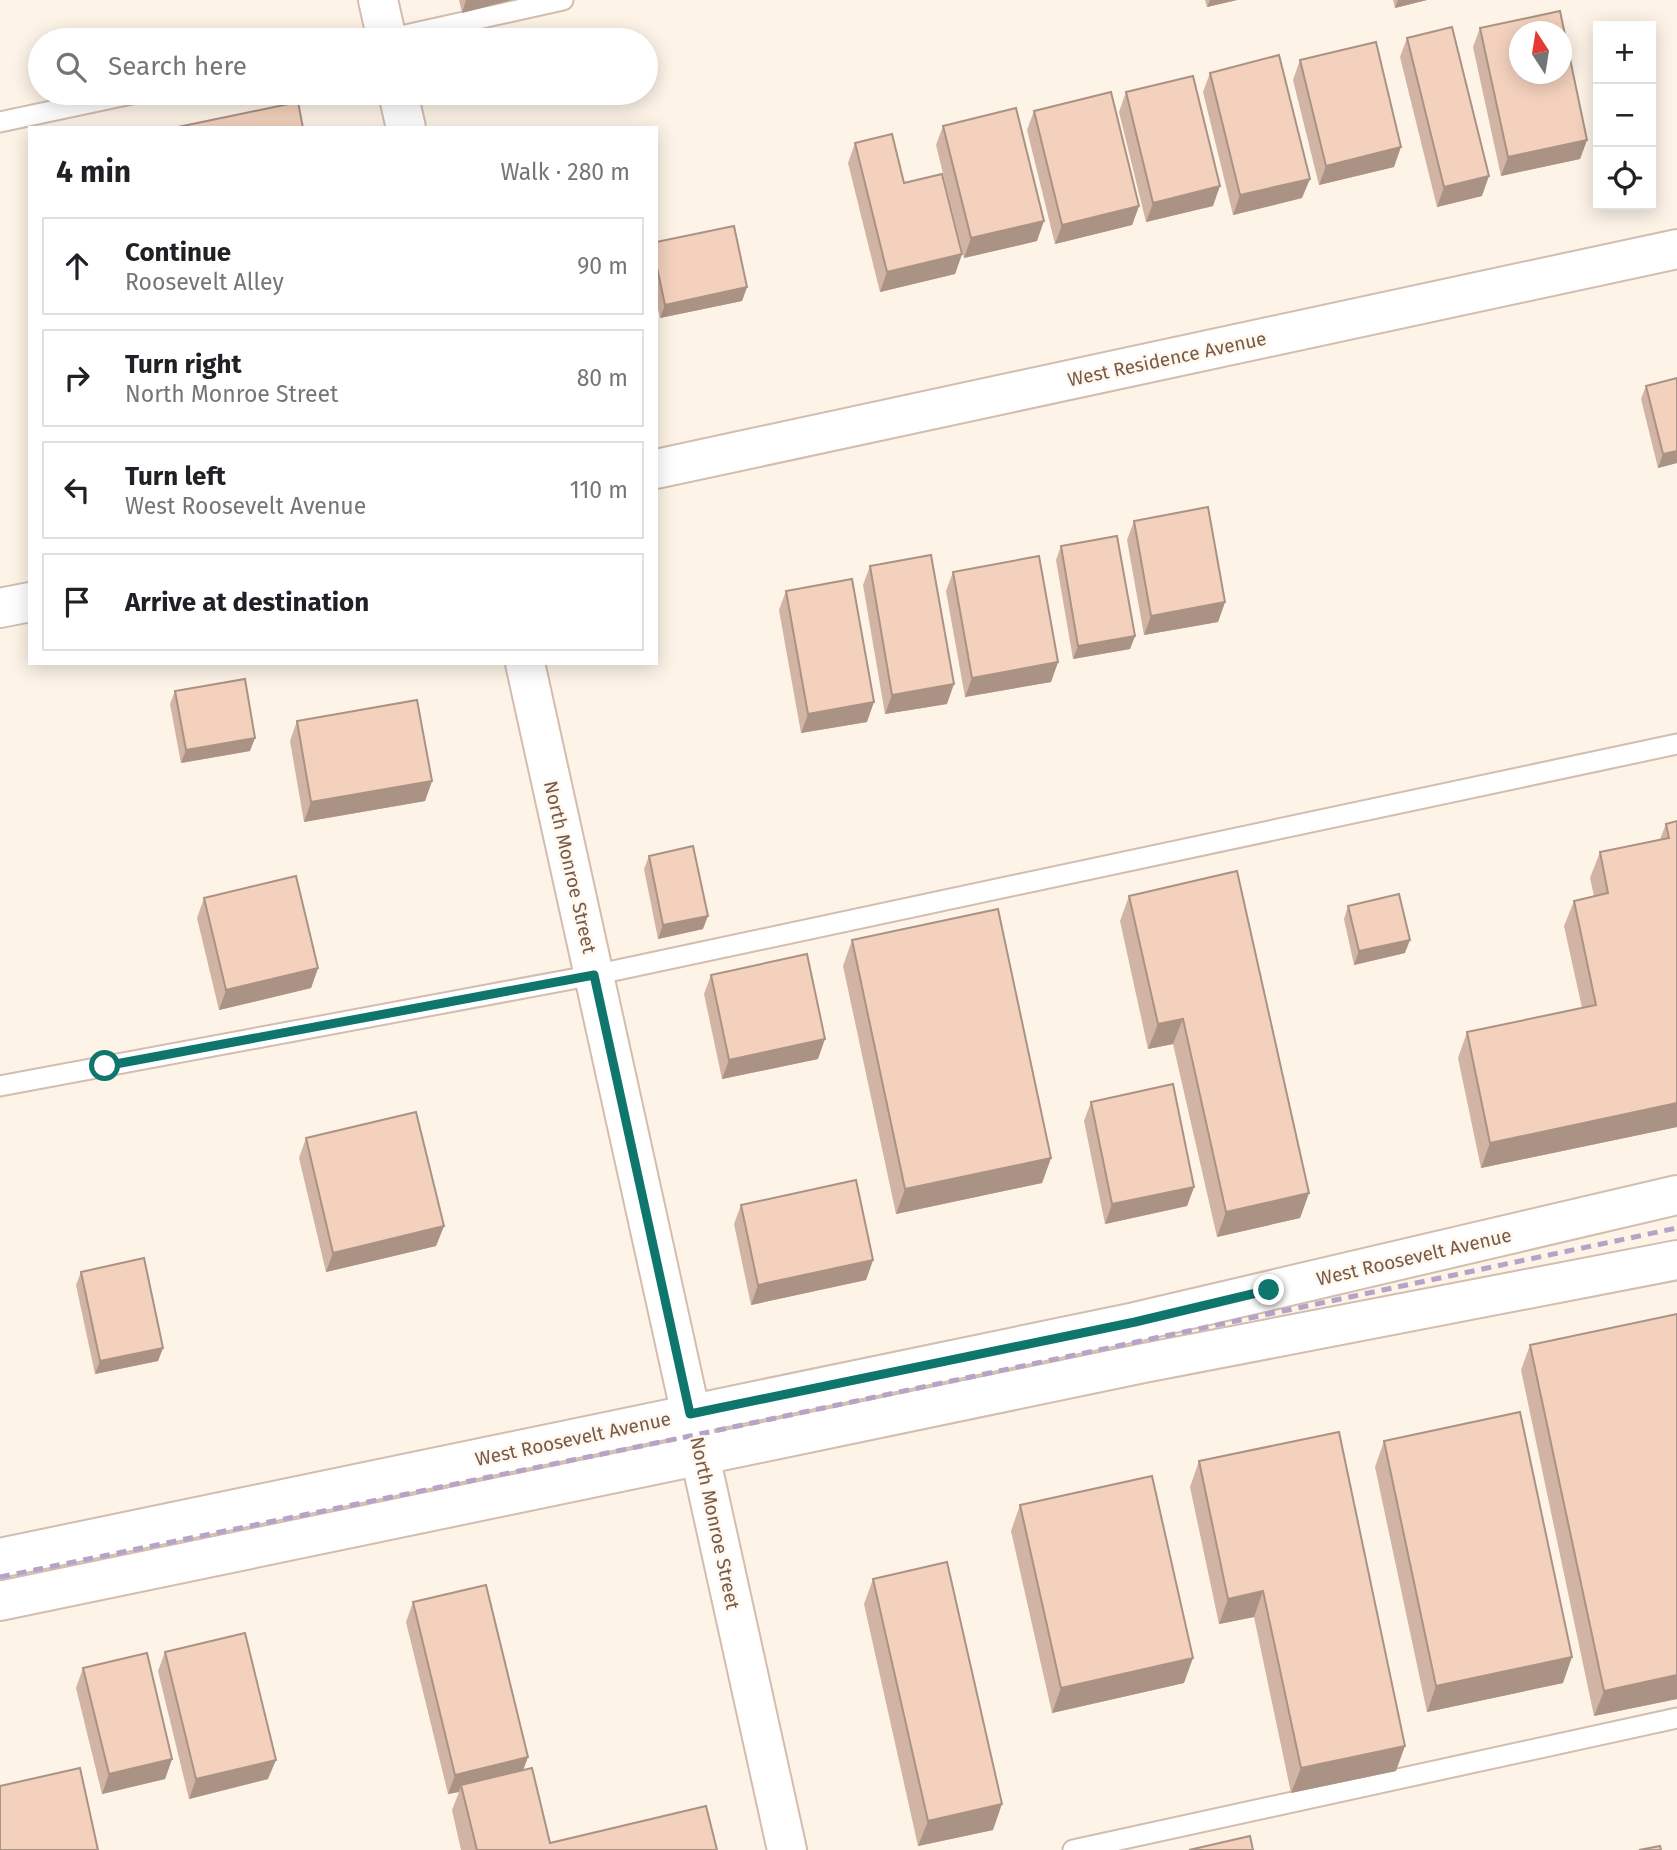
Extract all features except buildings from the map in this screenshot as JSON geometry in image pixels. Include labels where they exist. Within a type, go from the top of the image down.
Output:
[{"type":"street","points":[[378,0],[383,28]]},
{"type":"street","points":[[401,105],[406,126]]},
{"type":"street","name":"West Residence Avenue","points":[[658,469],[1677,249]]},
{"type":"street","points":[[0,608],[28,602]]},
{"type":"street","name":"North Monroe Street","points":[[524,665],[787,1850]]},
{"type":"street","name":"West Roosevelt Avenue","points":[[0,1558],[1135,1322],[1677,1195]]},
{"type":"street","points":[[0,1601],[1144,1363],[1677,1260]]},
{"type":"lane","points":[[438,28],[563,0]]},
{"type":"lane","points":[[0,122],[80,105]]},
{"type":"lane","points":[[0,1086],[594,975],[1677,744]]},
{"type":"lane","points":[[1073,1850],[1677,1718]]},
{"type":"railway","points":[[0,1577],[695,1435],[1677,1228]]},
{"type":"route","points":[[105,1066],[594,975],[690,1414],[1135,1322],[1269,1290]]}]
